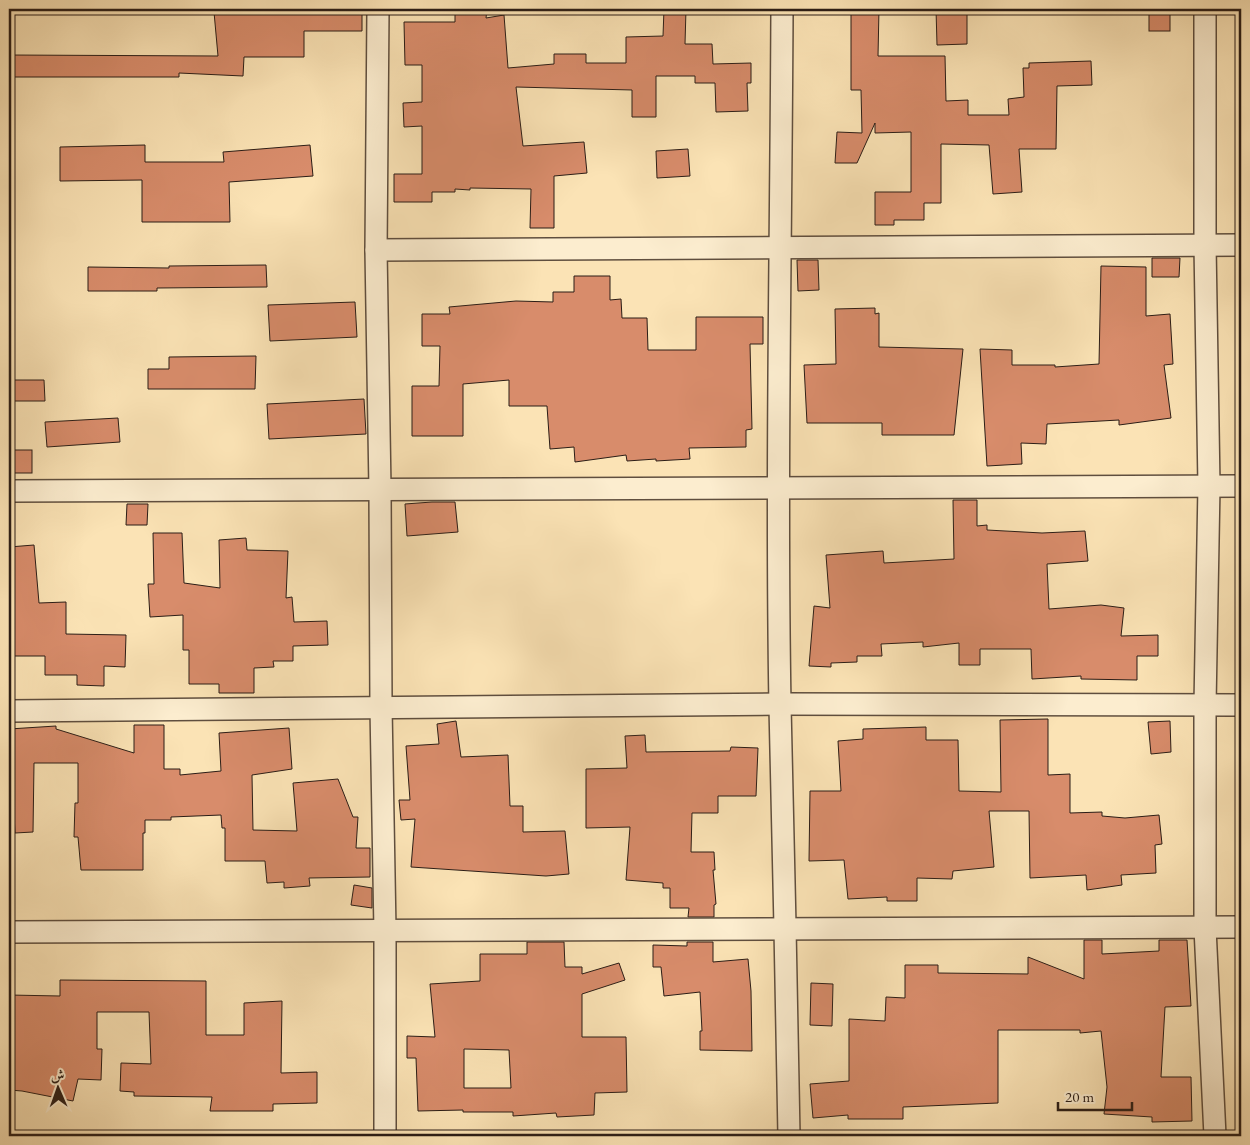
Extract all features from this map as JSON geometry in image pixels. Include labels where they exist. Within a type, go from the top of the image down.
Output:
[{"type":"street","points":[[378,9],[376,250],[386,1136]]},
{"type":"street","points":[[782,9],[780,704],[789,1136]]},
{"type":"street","points":[[1205,9],[1205,245],[1209,486],[1205,928],[1215,1136]]},
{"type":"street","points":[[376,250],[1241,245]]},
{"type":"street","points":[[9,491],[1241,486]]},
{"type":"street","points":[[9,711],[780,704],[1241,705]]},
{"type":"street","points":[[9,932],[1241,927]]},
{"type":"building","points":[[264,9],[362,9],[362,31],[304,31],[304,57],[244,57],[243,76],[179,73],[179,77],[9,77],[9,55],[218,56],[214,12]]},
{"type":"building","points":[[455,9],[487,9],[486,18],[504,15],[508,68],[554,64],[554,54],[586,54],[586,63],[626,63],[626,37],[663,36],[664,9],[686,9],[685,44],[712,44],[713,64],[751,63],[751,83],[747,83],[748,111],[716,112],[715,83],[695,83],[695,76],[656,76],[656,117],[632,117],[632,90],[516,87],[523,146],[584,142],[587,173],[554,176],[554,228],[530,228],[531,189],[455,189],[455,192],[432,192],[432,202],[394,202],[394,174],[422,174],[422,126],[404,127],[403,103],[422,102],[422,65],[405,65],[404,22],[455,22]]},
{"type":"building","points":[[851,9],[879,9],[878,56],[945,56],[946,101],[968,100],[968,115],[1009,115],[1008,99],[1024,97],[1023,68],[1029,68],[1029,63],[1091,61],[1092,85],[1057,86],[1056,149],[1019,149],[1022,192],[993,194],[989,145],[941,144],[941,203],[924,203],[924,220],[894,220],[894,225],[875,225],[875,192],[911,192],[911,132],[875,133],[875,123],[857,163],[835,163],[837,132],[862,133],[861,90],[851,90]]},
{"type":"building","points":[[936,9],[967,9],[967,44],[937,45]]},
{"type":"building","points":[[1149,9],[1170,9],[1170,31],[1149,31]]},
{"type":"building","points":[[145,145],[145,162],[224,162],[223,152],[310,145],[313,176],[229,182],[230,222],[142,222],[142,180],[60,181],[60,147]]},
{"type":"building","points":[[688,149],[690,176],[657,178],[656,151]]},
{"type":"building","points":[[1152,258],[1180,258],[1179,277],[1152,277]]},
{"type":"building","points":[[797,260],[818,260],[819,290],[798,291]]},
{"type":"building","points":[[266,265],[267,287],[157,288],[157,291],[88,291],[88,267],[169,268],[169,266]]},
{"type":"building","points":[[1101,266],[1146,267],[1146,316],[1170,314],[1173,364],[1164,365],[1171,418],[1119,425],[1119,420],[1047,424],[1046,444],[1021,443],[1022,464],[987,466],[980,349],[1012,350],[1012,365],[1055,365],[1055,367],[1099,364]]},
{"type":"building","points":[[574,276],[610,276],[610,300],[621,299],[622,318],[647,318],[648,350],[696,350],[696,317],[763,317],[763,344],[750,344],[752,429],[746,430],[746,447],[689,448],[690,459],[627,461],[626,455],[575,462],[574,447],[550,449],[547,406],[509,406],[509,380],[463,384],[463,436],[412,436],[412,386],[439,386],[440,346],[422,346],[422,314],[450,314],[449,307],[516,301],[553,302],[553,292],[574,292]]},
{"type":"building","points":[[355,302],[357,337],[270,341],[268,305]]},
{"type":"building","points":[[875,308],[875,314],[879,313],[879,347],[963,349],[954,435],[882,435],[882,423],[807,423],[804,365],[836,364],[835,309]]},
{"type":"building","points":[[256,356],[255,389],[148,389],[148,369],[169,369],[169,357]]},
{"type":"building","points":[[9,380],[44,380],[45,401],[9,401]]},
{"type":"building","points":[[364,399],[366,434],[269,439],[267,404]]},
{"type":"building","points":[[118,418],[120,442],[47,447],[45,422]]},
{"type":"building","points":[[9,450],[32,450],[32,473],[9,473]]},
{"type":"building","points":[[953,500],[977,500],[977,526],[987,525],[987,530],[1042,533],[1085,531],[1088,561],[1047,564],[1049,609],[1101,605],[1124,608],[1121,636],[1158,635],[1158,656],[1137,656],[1137,680],[1081,679],[1081,676],[1032,679],[1031,649],[980,649],[980,665],[959,665],[959,643],[923,647],[923,642],[881,644],[882,656],[857,656],[857,662],[831,663],[831,667],[809,666],[814,606],[830,608],[826,555],[883,551],[884,563],[954,559]]},
{"type":"building","points":[[455,502],[458,532],[407,536],[405,504]]},
{"type":"building","points":[[127,504],[148,504],[147,525],[126,525]]},
{"type":"building","points":[[153,533],[182,533],[184,583],[220,588],[219,540],[246,538],[247,550],[288,551],[286,598],[292,597],[294,622],[327,621],[328,645],[293,646],[293,661],[273,661],[274,667],[254,668],[254,693],[219,693],[219,684],[189,684],[189,650],[183,650],[183,615],[150,617],[148,584],[154,584]]},
{"type":"building","points":[[34,545],[39,603],[66,602],[66,634],[126,635],[125,667],[104,666],[104,686],[77,685],[77,675],[45,675],[45,656],[9,656],[9,547]]},
{"type":"building","points":[[1048,719],[1048,775],[1070,774],[1070,813],[1102,812],[1102,816],[1125,818],[1159,815],[1162,844],[1155,845],[1156,873],[1121,875],[1122,885],[1087,890],[1086,875],[1030,878],[1029,811],[989,811],[994,867],[953,871],[952,879],[917,878],[917,901],[887,901],[887,897],[848,899],[844,860],[809,861],[810,791],[841,791],[838,741],[863,739],[863,729],[926,727],[926,740],[958,740],[959,791],[1001,792],[1000,720]]},
{"type":"building","points":[[456,721],[461,757],[508,755],[510,806],[523,806],[523,832],[565,831],[569,874],[546,876],[411,867],[415,819],[401,820],[399,800],[410,800],[406,746],[439,744],[437,724]]},
{"type":"building","points":[[1170,721],[1171,752],[1151,754],[1148,722]]},
{"type":"building","points":[[134,725],[164,725],[164,769],[180,769],[180,775],[221,771],[219,733],[289,728],[292,769],[252,775],[253,830],[297,831],[293,783],[338,779],[353,817],[358,817],[356,848],[370,848],[370,877],[309,878],[310,886],[284,888],[284,882],[267,883],[265,861],[225,861],[225,828],[222,828],[221,815],[171,817],[171,820],[145,820],[143,870],[81,870],[78,837],[74,837],[75,803],[78,803],[78,763],[34,763],[33,832],[15,833],[13,795],[9,795],[9,729],[56,726],[56,729],[134,753]]},
{"type":"building","points":[[645,735],[646,752],[730,751],[731,747],[758,748],[756,796],[718,796],[718,813],[692,813],[691,852],[714,852],[715,870],[713,870],[716,904],[714,905],[714,917],[688,917],[689,908],[670,908],[670,888],[663,888],[663,883],[626,880],[630,827],[586,828],[586,769],[627,768],[625,736]]},
{"type":"building","points":[[354,885],[372,888],[372,908],[351,905]]},
{"type":"building","points":[[1084,940],[1102,940],[1102,954],[1159,951],[1159,940],[1187,940],[1191,1006],[1165,1007],[1161,1077],[1191,1077],[1192,1121],[1152,1122],[1152,1117],[1104,1114],[1107,1087],[1101,1031],[1080,1033],[1080,1030],[998,1030],[998,1103],[903,1107],[903,1119],[848,1119],[848,1115],[813,1118],[810,1084],[849,1081],[849,1019],[885,1021],[886,997],[905,998],[905,965],[938,965],[938,973],[1028,974],[1028,957],[1084,979]]},
{"type":"building","points":[[527,942],[564,942],[565,967],[582,967],[582,974],[619,963],[625,980],[582,994],[582,1037],[626,1037],[627,1092],[595,1093],[594,1115],[557,1117],[556,1113],[513,1116],[513,1112],[418,1111],[416,1058],[407,1058],[407,1036],[435,1037],[430,984],[480,981],[480,954],[527,954]],"holes":[[[464,1049],[509,1050],[511,1088],[464,1088]]]},
{"type":"building","points":[[687,942],[713,942],[713,962],[748,959],[751,991],[752,1051],[700,1050],[700,1031],[702,1031],[700,992],[664,996],[661,967],[653,967],[653,945],[687,946]]},
{"type":"building","points":[[60,980],[206,981],[206,1035],[244,1035],[244,1003],[282,1001],[281,1073],[317,1072],[317,1103],[273,1104],[273,1111],[210,1111],[212,1097],[134,1096],[134,1092],[120,1091],[121,1063],[151,1064],[149,1012],[97,1012],[97,1049],[102,1049],[101,1080],[78,1079],[73,1101],[9,1090],[9,995],[60,996]]},
{"type":"building","points":[[811,983],[833,984],[832,1026],[810,1025]]}]
